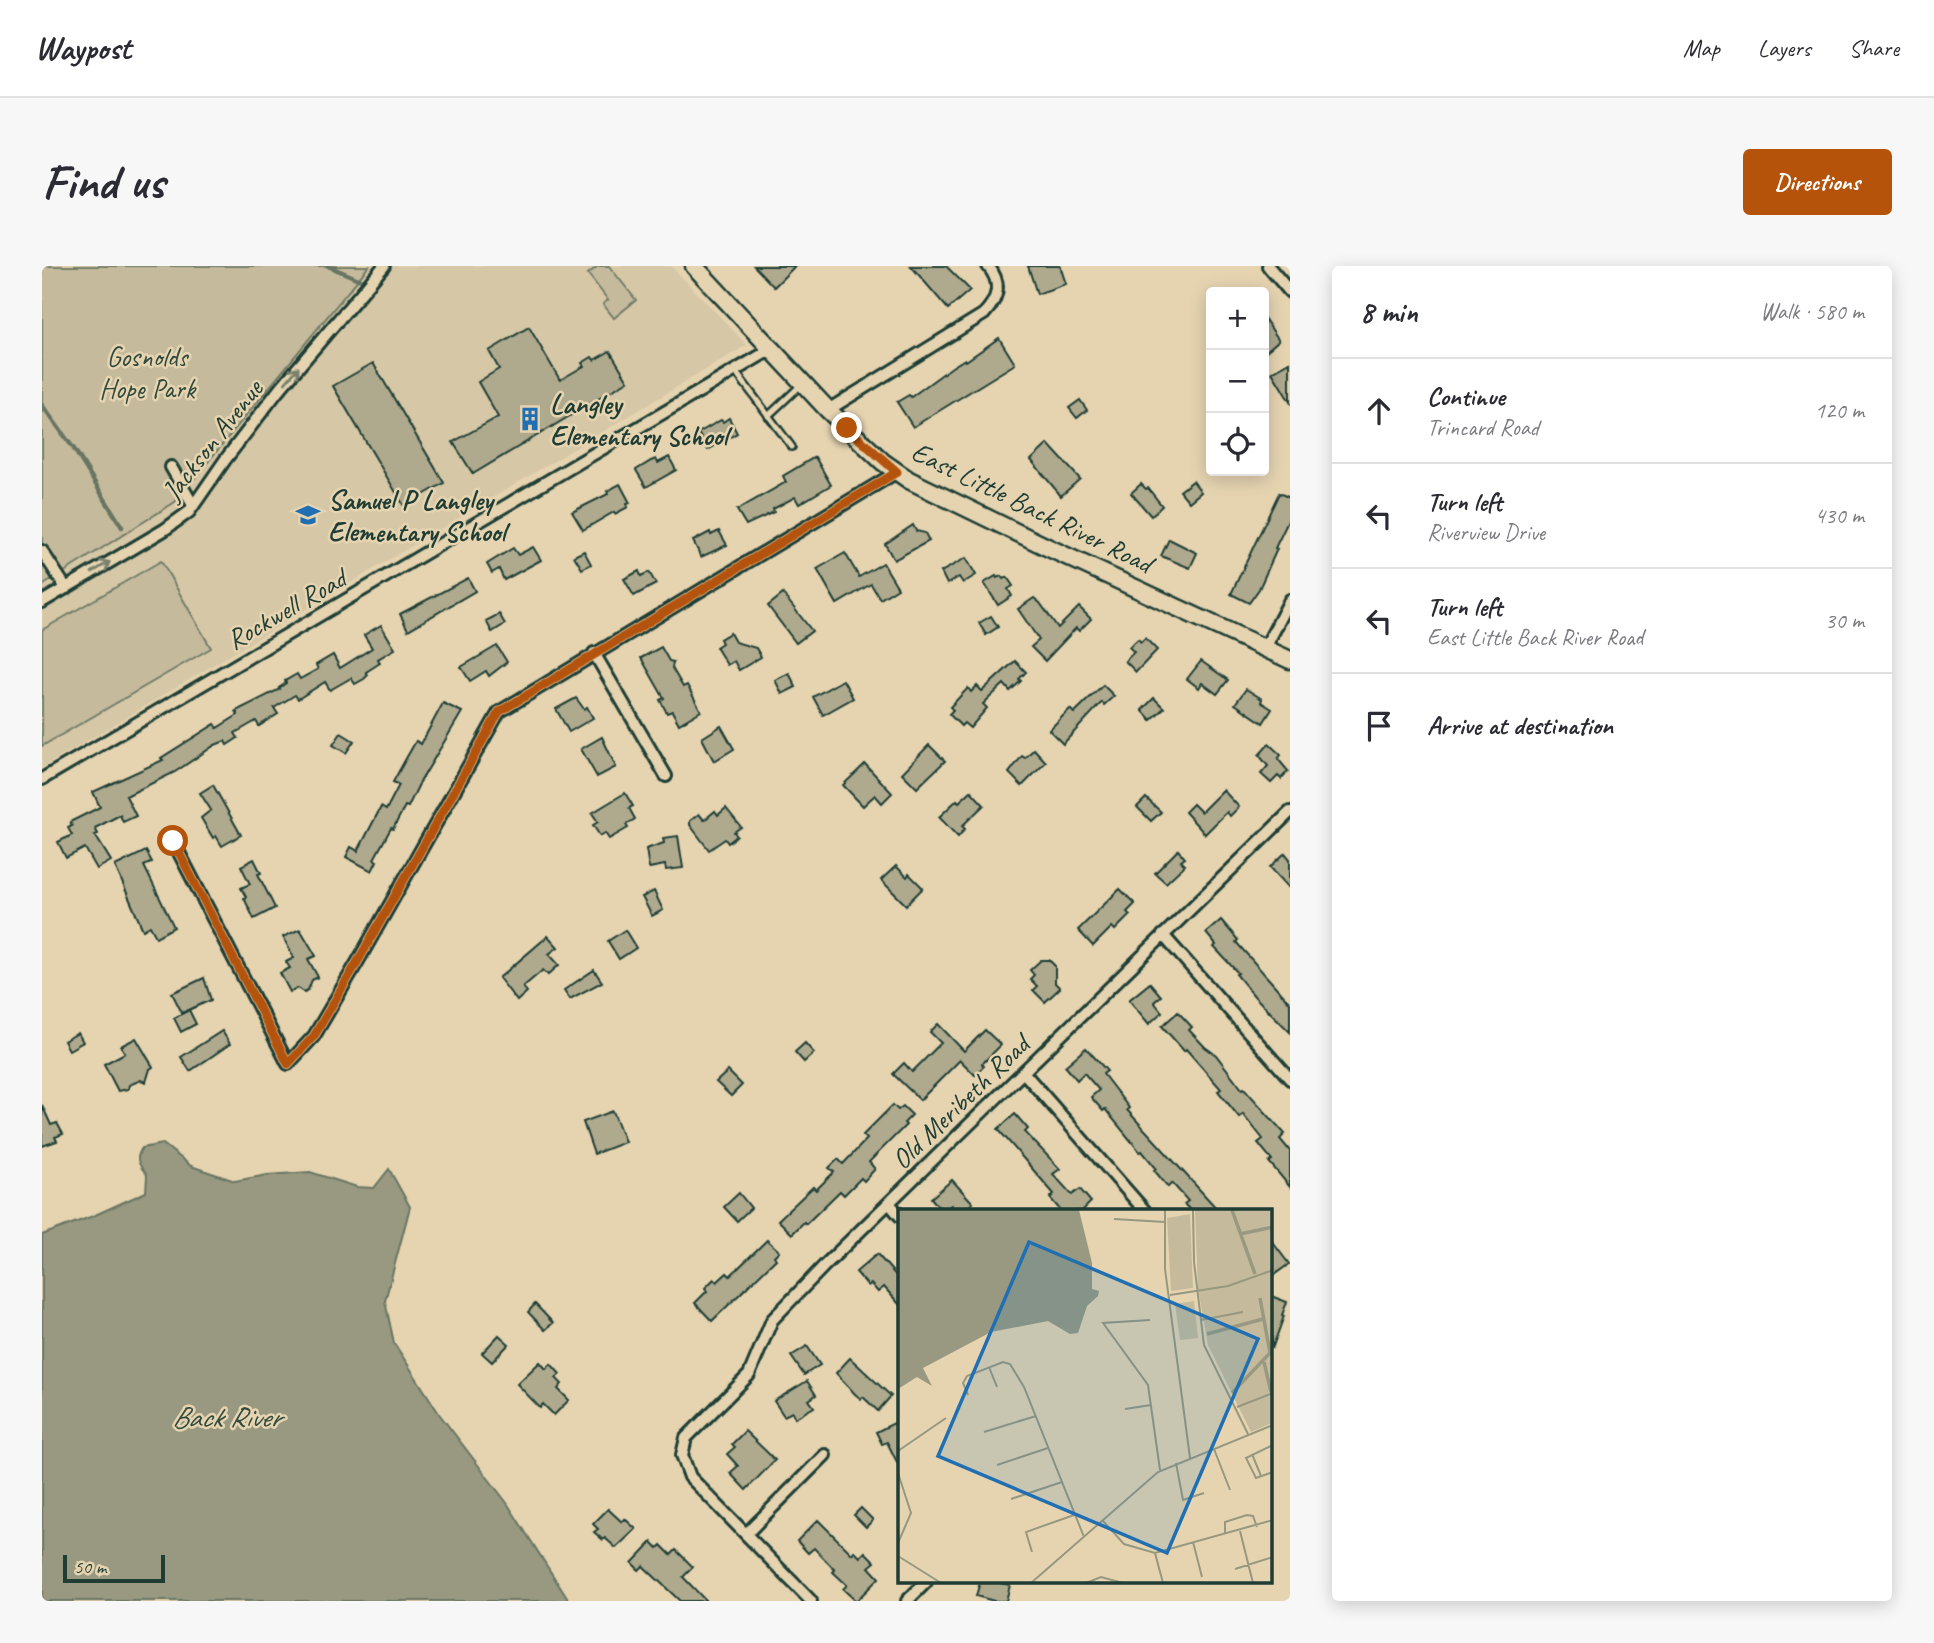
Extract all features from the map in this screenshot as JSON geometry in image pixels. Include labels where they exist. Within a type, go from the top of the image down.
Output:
[{"type":"street","name":"Jackson Avenue","points":[[42,602],[182,517],[278,391],[384,266]]},
{"type":"street","name":"East Little Back River Road","points":[[694,266],[828,410],[897,472],[929,491],[1037,543],[1290,660]]},
{"type":"street","points":[[828,410],[984,313],[996,297],[998,288],[988,266]]},
{"type":"street","points":[[1268,266],[1290,292]]},
{"type":"street","name":"Rockwell Road","points":[[42,779],[771,350]]},
{"type":"street","points":[[172,467],[193,505]]},
{"type":"street","points":[[173,841],[288,1064],[314,1036],[499,712],[897,472]]},
{"type":"street","points":[[42,551],[66,588]]},
{"type":"street","points":[[1265,648],[1290,600]]},
{"type":"street","points":[[594,653],[666,776]]},
{"type":"street","name":"Old Meribeth Road","points":[[811,1601],[690,1477],[682,1455],[686,1438],[749,1375],[772,1320],[1290,812]]},
{"type":"street","points":[[1163,935],[1290,1079]]},
{"type":"street","points":[[1024,1073],[1143,1209]]},
{"type":"street","points":[[889,1203],[898,1214]]},
{"type":"street","points":[[746,1534],[825,1455]]},
{"type":"street","points":[[907,1601],[924,1584]]},
{"type":"lane","points":[[735,372],[792,447]]},
{"type":"lane","points":[[768,416],[803,384]]},
{"type":"shaded area","name":"Samuel P Langley Elementary School","points":[[369,266],[671,266],[747,345],[42,768],[42,586],[175,502]]},
{"type":"green space","name":"Gosnolds Hope Park","points":[[42,266],[369,266],[175,502],[42,586]]},
{"type":"green space","points":[[598,266],[609,266],[636,300],[614,318],[603,304],[608,300],[588,274]]},
{"type":"green space","points":[[161,561],[211,648],[42,746],[42,630]]},
{"type":"water","name":"Back River","points":[[163,1144],[191,1166],[235,1181],[267,1175],[310,1172],[357,1187],[374,1188],[389,1169],[410,1207],[385,1301],[394,1343],[440,1415],[507,1503],[569,1601],[42,1601],[42,1235],[146,1192],[147,1175],[140,1165],[138,1155],[142,1148]]},
{"type":"building","points":[[754,266],[795,266],[774,287]]},
{"type":"building","points":[[911,266],[946,266],[970,290],[948,309]]},
{"type":"building","points":[[1028,266],[1060,266],[1066,284],[1037,294]]},
{"type":"building","points":[[1269,325],[1279,340],[1269,349]]},
{"type":"building","name":"Langley Elementary School","points":[[529,327],[560,380],[584,366],[582,363],[592,357],[594,360],[610,351],[628,381],[473,474],[453,442],[498,417],[478,382],[499,369],[489,351]]},
{"type":"building","points":[[999,338],[1015,364],[913,427],[897,402],[909,395],[911,397]]},
{"type":"building","points":[[1290,362],[1290,402],[1272,372]]},
{"type":"building","points":[[373,363],[444,483],[404,506],[333,386]]},
{"type":"building","points":[[1080,400],[1087,410],[1077,418],[1069,408]]},
{"type":"building","points":[[729,418],[737,433],[708,450],[698,433]]},
{"type":"building","points":[[1048,444],[1080,479],[1061,496],[1031,460]]},
{"type":"building","points":[[669,457],[676,470],[646,487],[636,470],[656,459],[658,463]]},
{"type":"building","points":[[815,457],[831,485],[799,504],[795,497],[773,509],[774,512],[746,525],[737,510],[786,482],[783,476]]},
{"type":"building","points":[[1193,481],[1201,492],[1189,502],[1180,491]]},
{"type":"building","points":[[620,484],[630,503],[627,504],[628,507],[583,530],[572,512],[608,494],[607,491]]},
{"type":"building","points":[[1141,484],[1148,488],[1162,506],[1151,516],[1131,493]]},
{"type":"building","points":[[1279,493],[1290,498],[1290,517],[1259,589],[1249,603],[1231,594]]},
{"type":"building","points":[[913,525],[916,531],[925,533],[929,541],[894,560],[885,544]]},
{"type":"building","points":[[719,531],[727,545],[701,557],[693,541],[710,532],[711,535]]},
{"type":"building","points":[[1169,539],[1197,553],[1190,568],[1161,556]]},
{"type":"building","points":[[533,547],[541,560],[504,580],[499,569],[492,573],[487,564],[513,548],[518,555]]},
{"type":"building","points":[[584,551],[591,564],[582,569],[574,556]]},
{"type":"building","points":[[845,553],[859,577],[883,563],[898,588],[880,599],[871,584],[837,604],[817,569]]},
{"type":"building","points":[[966,558],[976,575],[963,583],[959,577],[947,584],[941,572]]},
{"type":"building","points":[[639,571],[641,576],[649,572],[656,584],[634,596],[624,579]]},
{"type":"building","points":[[996,576],[1003,579],[1007,577],[1013,586],[1008,589],[1012,596],[998,605],[984,583]]},
{"type":"building","points":[[468,578],[475,591],[408,630],[400,614]]},
{"type":"building","points":[[783,594],[812,631],[796,643],[768,606]]},
{"type":"building","points":[[1034,598],[1058,628],[1079,607],[1091,619],[1079,631],[1076,628],[1045,661],[1031,647],[1039,640],[1018,609]]},
{"type":"building","points":[[499,614],[505,624],[492,632],[486,621]]},
{"type":"building","points":[[991,616],[998,627],[986,635],[979,623]]},
{"type":"building","points":[[381,625],[395,649],[378,659],[380,663],[366,672],[368,675],[364,679],[355,684],[351,678],[330,690],[325,682],[298,699],[295,695],[274,708],[278,714],[259,726],[256,721],[235,733],[238,738],[227,745],[225,741],[215,745],[175,772],[126,796],[136,816],[123,822],[120,815],[95,828],[98,834],[95,835],[111,861],[97,869],[85,848],[66,858],[58,842],[72,835],[68,828],[72,826],[70,822],[100,807],[93,792],[163,760],[161,758],[215,724],[217,728],[238,715],[236,711],[280,689],[285,681],[297,674],[300,679],[318,669],[316,665],[333,655],[340,668],[372,648],[364,635]]},
{"type":"building","points":[[730,633],[735,642],[756,648],[761,657],[739,670],[734,661],[727,665],[716,647],[722,643],[720,639]]},
{"type":"building","points":[[1145,638],[1157,650],[1136,672],[1125,661],[1134,652],[1129,647],[1138,639],[1141,642]]},
{"type":"building","points":[[497,646],[507,662],[489,676],[486,671],[470,681],[461,667]]},
{"type":"building","points":[[661,647],[669,661],[673,662],[672,668],[683,687],[687,685],[701,711],[679,724],[672,711],[667,713],[660,700],[664,698],[641,658]]},
{"type":"building","points":[[1015,661],[1026,672],[1019,679],[1021,681],[1010,691],[1004,684],[983,704],[987,708],[970,728],[964,723],[961,726],[949,714],[953,710],[950,707],[968,688],[971,692],[977,686],[982,691]]},
{"type":"building","points":[[1201,661],[1228,680],[1217,694],[1202,683],[1199,688],[1187,679]]},
{"type":"building","points":[[789,673],[796,687],[782,694],[775,680]]},
{"type":"building","points":[[843,680],[853,698],[823,715],[813,697]]},
{"type":"building","points":[[1103,685],[1114,696],[1104,705],[1102,702],[1063,744],[1049,730],[1070,709],[1074,713]]},
{"type":"building","points":[[1246,689],[1272,709],[1263,723],[1235,704]]},
{"type":"building","points":[[576,698],[584,709],[587,707],[593,718],[569,732],[556,709]]},
{"type":"building","points":[[1154,698],[1164,708],[1151,720],[1142,710]]},
{"type":"building","points":[[443,703],[462,712],[408,807],[405,806],[393,829],[391,828],[374,859],[377,861],[372,871],[346,857],[351,847],[358,851],[381,807],[386,810],[399,785],[393,782],[416,741],[421,744]]},
{"type":"building","points":[[721,726],[734,749],[714,761],[702,738]]},
{"type":"building","points":[[341,733],[354,741],[346,753],[333,745]]},
{"type":"building","points":[[602,737],[616,767],[597,777],[581,749]]},
{"type":"building","points":[[1269,744],[1281,755],[1278,759],[1288,771],[1281,779],[1278,776],[1271,783],[1261,774],[1268,766],[1259,755]]},
{"type":"building","points":[[929,745],[945,761],[917,788],[902,773]]},
{"type":"building","points":[[1034,749],[1046,762],[1022,786],[1009,773],[1022,756],[1025,758]]},
{"type":"building","points":[[865,764],[892,793],[882,803],[875,795],[863,806],[843,785]]},
{"type":"building","points":[[213,785],[241,835],[222,846],[216,836],[213,838],[201,818],[211,810],[200,793]]},
{"type":"building","points":[[1223,790],[1239,807],[1230,816],[1227,812],[1205,834],[1185,812],[1193,804],[1201,812]]},
{"type":"building","points":[[971,791],[984,805],[962,826],[965,829],[958,837],[939,817]]},
{"type":"building","points":[[625,793],[633,806],[629,808],[635,819],[626,825],[628,828],[609,839],[605,833],[600,836],[593,825],[598,822],[592,813]]},
{"type":"building","points":[[1146,798],[1161,812],[1151,821],[1137,807]]},
{"type":"building","points":[[726,808],[741,827],[734,832],[737,836],[728,843],[725,839],[709,850],[690,825],[690,821],[699,814],[704,820],[715,811],[718,815]]},
{"type":"building","points":[[678,836],[683,868],[666,870],[665,865],[649,868],[646,849],[664,843],[663,838]]},
{"type":"building","points":[[1178,850],[1185,858],[1181,861],[1185,865],[1166,883],[1155,873]]},
{"type":"building","points":[[146,851],[152,862],[144,866],[174,927],[156,937],[150,926],[143,930],[115,866]]},
{"type":"building","points":[[1285,853],[1290,859],[1290,889],[1270,867]]},
{"type":"building","points":[[254,859],[261,873],[258,874],[275,908],[254,919],[241,888],[250,884],[241,866]]},
{"type":"building","points":[[896,866],[923,888],[906,905],[881,880]]},
{"type":"building","points":[[1120,889],[1135,904],[1127,912],[1130,915],[1115,930],[1112,927],[1093,946],[1078,930]]},
{"type":"building","points":[[654,891],[663,910],[652,916],[642,897]]},
{"type":"building","points":[[1221,920],[1238,940],[1236,942],[1290,1003],[1290,1032],[1255,997],[1214,947],[1216,945],[1206,933]]},
{"type":"building","points":[[300,929],[316,956],[308,959],[318,977],[312,980],[308,990],[304,992],[298,988],[290,992],[280,973],[290,968],[286,962],[294,958],[283,937]]},
{"type":"building","points":[[625,930],[636,948],[619,959],[608,941]]},
{"type":"building","points":[[548,936],[558,947],[549,954],[559,965],[548,975],[543,970],[523,987],[527,992],[517,1001],[499,978]]},
{"type":"building","points":[[1041,960],[1049,960],[1055,966],[1055,983],[1060,988],[1045,1002],[1033,990],[1037,986],[1030,979],[1034,975],[1030,970]]},
{"type":"building","points":[[594,970],[602,982],[570,999],[564,990]]},
{"type":"building","points":[[204,978],[211,1000],[182,1013],[172,993]]},
{"type":"building","points":[[1150,983],[1161,996],[1154,1002],[1162,1012],[1149,1024],[1129,1000]]},
{"type":"building","points":[[189,1010],[196,1024],[181,1032],[174,1018]]},
{"type":"building","points":[[1178,1012],[1192,1027],[1189,1030],[1216,1055],[1242,1089],[1244,1088],[1285,1134],[1280,1139],[1290,1151],[1290,1187],[1269,1162],[1272,1160],[1258,1143],[1263,1139],[1243,1114],[1239,1117],[1218,1091],[1221,1089],[1162,1026]]},
{"type":"building","points":[[938,1024],[964,1051],[985,1030],[1001,1045],[975,1075],[960,1060],[920,1100],[893,1074],[904,1063],[912,1072],[941,1043],[930,1032]]},
{"type":"building","points":[[222,1031],[230,1044],[190,1071],[181,1057]]},
{"type":"building","points":[[78,1033],[83,1042],[69,1050],[64,1041]]},
{"type":"building","points":[[136,1038],[153,1067],[146,1082],[141,1080],[129,1085],[128,1089],[118,1091],[104,1064],[125,1053],[121,1046]]},
{"type":"building","points":[[805,1043],[814,1053],[804,1062],[795,1052]]},
{"type":"building","points":[[1086,1048],[1107,1071],[1103,1074],[1129,1108],[1127,1110],[1217,1209],[1189,1209],[1184,1204],[1188,1201],[1172,1183],[1168,1187],[1142,1151],[1140,1152],[1105,1109],[1103,1111],[1091,1097],[1099,1090],[1084,1073],[1077,1080],[1065,1066]]},
{"type":"building","points":[[728,1071],[742,1085],[731,1096],[716,1082]]},
{"type":"building","points":[[42,1105],[51,1125],[57,1123],[63,1134],[55,1137],[57,1141],[42,1146]]},
{"type":"building","points":[[893,1105],[898,1110],[903,1106],[912,1115],[904,1123],[906,1125],[869,1162],[875,1169],[864,1181],[861,1178],[844,1195],[840,1191],[792,1234],[778,1220],[813,1187],[816,1190],[834,1172],[829,1168],[838,1159],[843,1164],[867,1139],[863,1135]]},
{"type":"building","points":[[613,1111],[625,1142],[594,1154],[583,1122]]},
{"type":"building","points":[[1015,1114],[1028,1129],[1025,1132],[1060,1169],[1053,1174],[1072,1195],[1080,1189],[1091,1202],[1084,1209],[1059,1209],[1050,1198],[1054,1194],[998,1129]]},
{"type":"building","points":[[952,1180],[973,1203],[966,1209],[955,1209],[951,1205],[940,1209],[931,1198]]},
{"type":"building","points":[[739,1193],[751,1208],[737,1221],[724,1207]]},
{"type":"building","points":[[767,1240],[779,1251],[774,1256],[776,1259],[712,1321],[695,1303],[707,1291],[705,1288],[714,1279],[717,1282],[727,1273],[730,1276]]},
{"type":"building","points":[[1272,1241],[1289,1264],[1272,1276]]},
{"type":"building","points":[[877,1254],[898,1278],[898,1303],[884,1287],[878,1292],[871,1284],[868,1286],[856,1272]]},
{"type":"building","points":[[1272,1296],[1287,1302],[1282,1315],[1284,1316],[1272,1349]]},
{"type":"building","points":[[535,1304],[553,1323],[545,1330],[528,1312]]},
{"type":"building","points":[[499,1335],[509,1344],[492,1362],[482,1353]]},
{"type":"building","points":[[807,1346],[820,1365],[804,1375],[791,1356]]},
{"type":"building","points":[[850,1358],[891,1396],[878,1411],[863,1397],[861,1399],[855,1394],[836,1373]]},
{"type":"building","points":[[540,1362],[546,1369],[551,1364],[560,1374],[556,1378],[562,1384],[558,1389],[569,1400],[554,1415],[543,1404],[540,1408],[517,1384]]},
{"type":"building","points":[[807,1381],[816,1395],[809,1400],[814,1407],[795,1418],[792,1412],[784,1416],[774,1401]]},
{"type":"building","points":[[898,1421],[898,1464],[887,1442],[882,1444],[876,1432]]},
{"type":"building","points":[[745,1431],[775,1460],[746,1490],[730,1473],[738,1466],[727,1454],[735,1447],[732,1444]]},
{"type":"building","points":[[861,1508],[873,1520],[866,1527],[854,1515]]},
{"type":"building","points":[[608,1509],[622,1522],[625,1519],[636,1529],[616,1548],[594,1532],[598,1529],[593,1524]]},
{"type":"building","points":[[818,1520],[852,1554],[854,1551],[860,1557],[865,1552],[875,1562],[869,1567],[879,1578],[856,1601],[843,1589],[847,1585],[814,1548],[808,1553],[797,1541]]},
{"type":"building","points":[[652,1542],[658,1548],[661,1545],[671,1555],[676,1550],[693,1567],[683,1577],[706,1601],[680,1601],[643,1566],[639,1570],[632,1563]]},
{"type":"building","points":[[979,1584],[1010,1585],[1006,1601],[976,1596]]},
{"type":"waterway","points":[[328,266],[361,280]]},
{"type":"waterway","points":[[42,405],[74,449],[122,527]]},
{"type":"place","name":"Langley Elementary School","points":[[530,419]]},
{"type":"place","name":"Samuel P Langley Elementary School","points":[[308,515]]},
{"type":"route","points":[[173,841],[288,1064],[314,1036],[499,712],[897,472],[847,428]]}]
